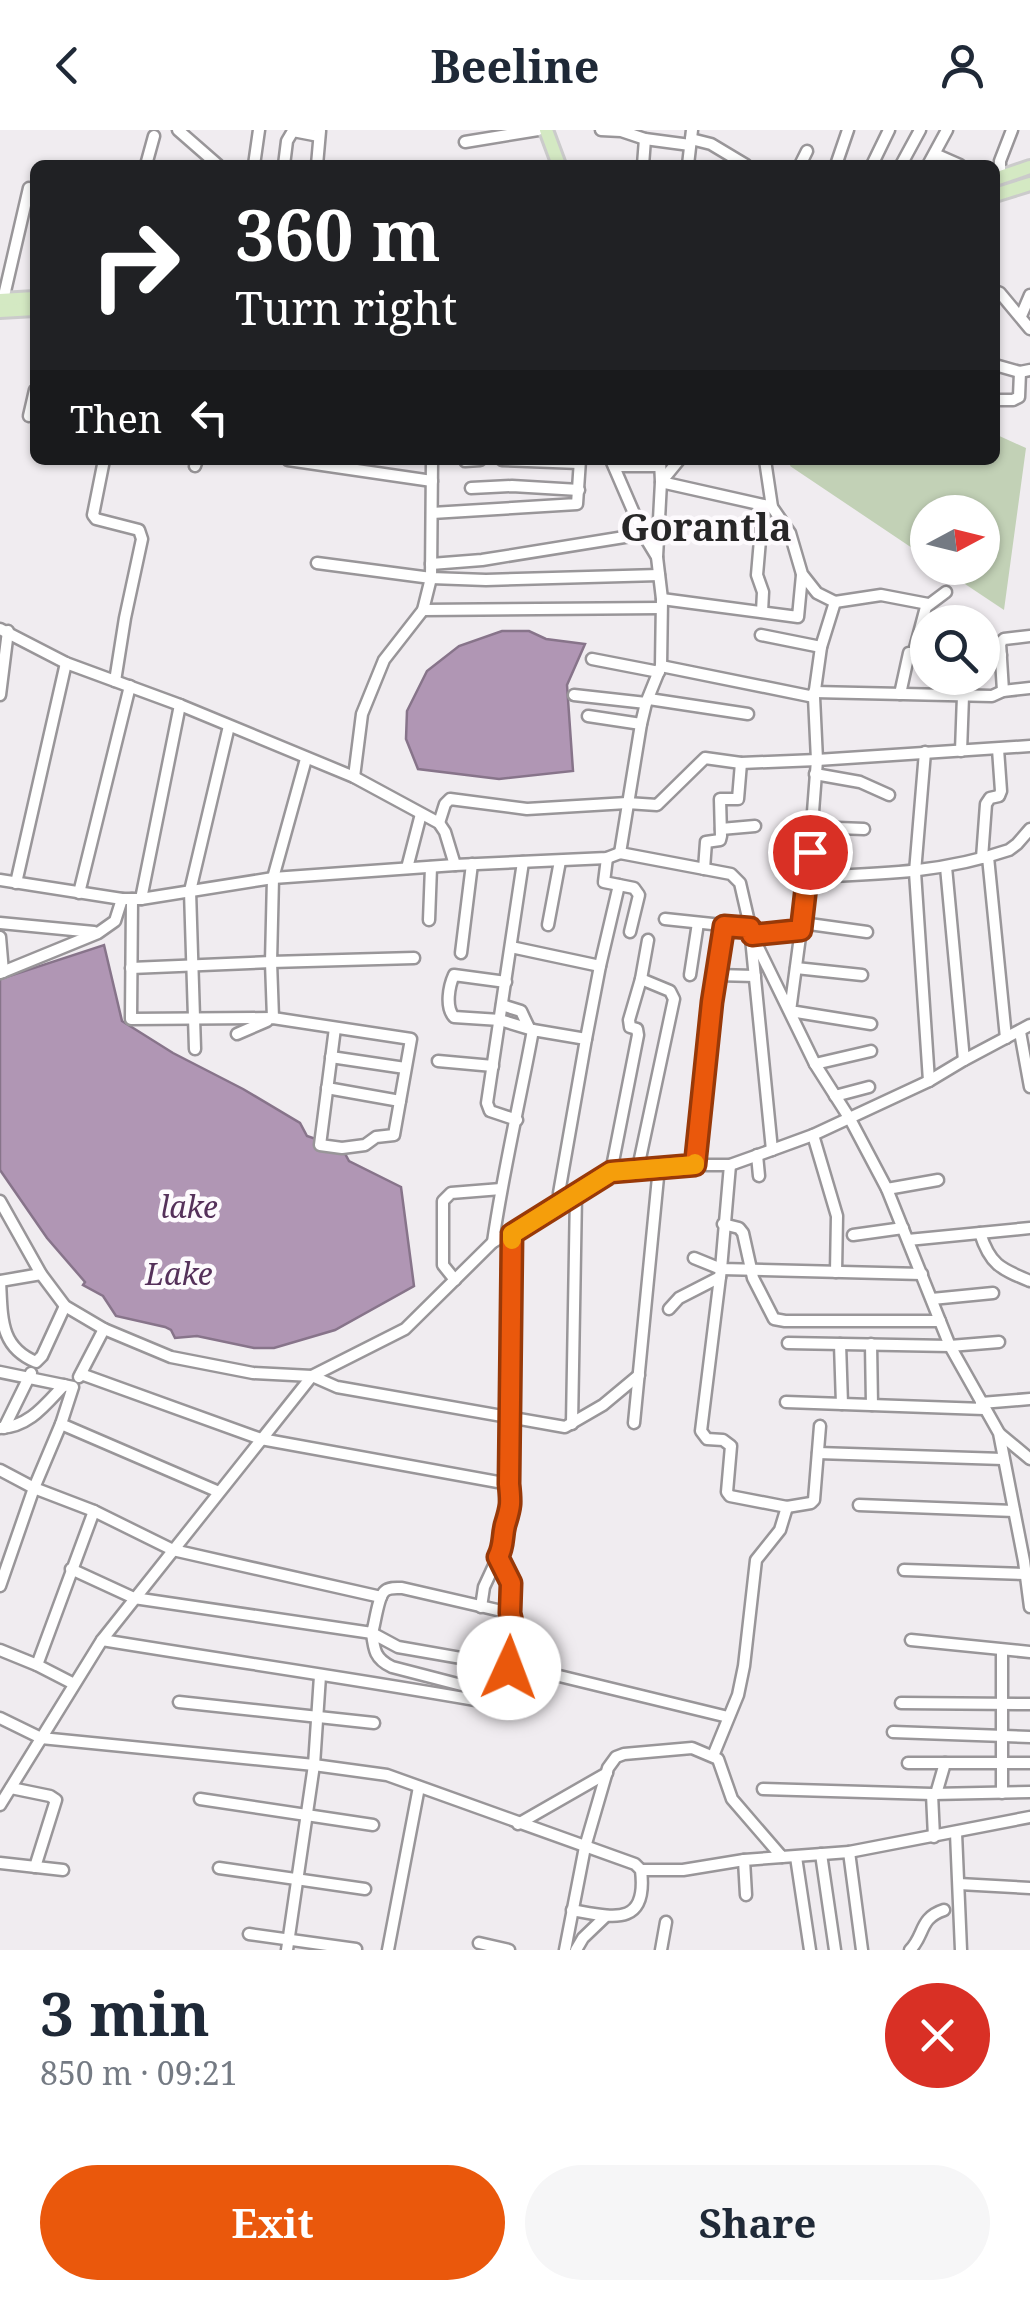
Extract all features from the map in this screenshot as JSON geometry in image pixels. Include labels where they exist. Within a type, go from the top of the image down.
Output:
[{"type":"main road","points":[[546,130],[557,160]]},
{"type":"main road","points":[[1000,177],[1030,167]]},
{"type":"main road","points":[[1000,193],[1030,184]]},
{"type":"main road","points":[[1,304],[30,299]]},
{"type":"main road","points":[[1,304],[30,307]]},
{"type":"street","points":[[178,130],[204,159]]},
{"type":"street","points":[[255,160],[259,130]]},
{"type":"street","points":[[465,142],[538,130]]},
{"type":"street","points":[[602,130],[645,138],[691,138],[711,144],[738,160]]},
{"type":"street","points":[[838,160],[848,130]]},
{"type":"street","points":[[874,160],[889,130]]},
{"type":"street","points":[[904,160],[920,130]]},
{"type":"street","points":[[932,160],[947,130]]},
{"type":"street","points":[[1000,161],[1012,130]]},
{"type":"street","points":[[285,160],[293,131],[320,133],[317,160]]},
{"type":"street","points":[[147,160],[154,136]]},
{"type":"street","points":[[644,160],[645,138]]},
{"type":"street","points":[[802,160],[807,151]]},
{"type":"street","points":[[1,304],[28,188]]},
{"type":"street","points":[[1021,316],[1030,295]]},
{"type":"street","points":[[1000,296],[1030,329]]},
{"type":"street","points":[[1000,366],[1027,372],[1018,397],[1000,400]]},
{"type":"street","points":[[103,465],[93,515],[138,530],[142,539],[115,681]]},
{"type":"street","points":[[321,465],[432,482]]},
{"type":"street","points":[[354,778],[362,714],[384,660],[423,610],[431,578],[432,465]]},
{"type":"street","points":[[432,513],[574,505],[578,502],[580,465]]},
{"type":"street","points":[[613,465],[657,557]]},
{"type":"street","points":[[620,853],[641,724],[660,669],[662,604],[657,557],[660,465]]},
{"type":"street","points":[[661,482],[675,465]]},
{"type":"street","points":[[762,612],[764,592],[757,575],[768,506],[765,465]]},
{"type":"street","points":[[661,482],[768,506],[790,534],[802,574],[817,593],[835,602],[881,594],[928,604],[946,592]]},
{"type":"street","points":[[470,488],[579,490]]},
{"type":"street","points":[[431,564],[496,558],[643,534]]},
{"type":"street","points":[[317,562],[431,578],[659,575]]},
{"type":"street","points":[[423,610],[662,604],[798,617],[802,574]]},
{"type":"street","points":[[790,1011],[808,877],[816,760],[814,694],[821,647],[835,602]]},
{"type":"street","points":[[0,694],[4,630],[66,663],[180,705],[354,778],[439,824],[455,865]]},
{"type":"street","points":[[761,634],[821,647]]},
{"type":"street","points":[[1002,691],[1002,640],[1030,636]]},
{"type":"street","points":[[900,694],[910,653]]},
{"type":"street","points":[[592,659],[814,694],[992,696],[1030,688]]},
{"type":"street","points":[[16,883],[66,663]]},
{"type":"street","points":[[79,894],[130,686]]},
{"type":"street","points":[[574,695],[748,714]]},
{"type":"street","points":[[961,751],[963,696]]},
{"type":"street","points":[[180,705],[132,899],[131,1019],[273,1018],[411,1039],[394,1135],[376,1137],[365,1145],[320,1145],[335,1028]]},
{"type":"street","points":[[588,716],[641,724]]},
{"type":"street","points":[[195,1049],[190,891],[229,726]]},
{"type":"street","points":[[439,824],[450,799],[528,809],[626,803],[657,806],[705,758],[741,762],[816,760],[1030,746]]},
{"type":"street","points":[[998,749],[1001,790],[999,796],[990,798],[986,804],[985,858],[1006,1038]]},
{"type":"street","points":[[925,752],[915,872],[929,1081]]},
{"type":"street","points":[[273,1018],[273,878],[306,759]]},
{"type":"street","points":[[704,869],[706,842],[720,840],[720,800],[738,799],[741,762]]},
{"type":"street","points":[[815,774],[860,782],[889,795]]},
{"type":"street","points":[[407,868],[421,814]]},
{"type":"street","points":[[720,830],[756,826]]},
{"type":"street","points":[[810,828],[864,829]]},
{"type":"street","points":[[808,877],[946,868],[985,858],[1017,844],[1030,829]]},
{"type":"street","points":[[1017,844],[1030,845]]},
{"type":"street","points":[[0,880],[132,899],[273,878],[607,858],[620,853],[731,874],[740,884],[751,932],[772,1150]]},
{"type":"street","points":[[607,858],[604,882],[634,888],[638,895],[630,932]]},
{"type":"street","points":[[548,925],[560,860]]},
{"type":"street","points":[[517,1120],[487,1108],[523,862]]},
{"type":"street","points":[[462,953],[472,864]]},
{"type":"street","points":[[429,920],[430,867]]},
{"type":"street","points":[[946,868],[964,1060]]},
{"type":"street","points":[[560,1205],[586,1039],[620,885]]},
{"type":"street","points":[[0,937],[1,973],[98,933],[132,899]]},
{"type":"street","points":[[666,919],[751,932],[802,926],[867,932]]},
{"type":"street","points":[[690,975],[698,922]]},
{"type":"street","points":[[0,924],[98,933]]},
{"type":"street","points":[[695,1165],[724,926]]},
{"type":"street","points":[[751,932],[816,1064],[887,1189],[950,1346],[1000,1433],[1030,1459]]},
{"type":"street","points":[[611,1172],[638,1034],[629,1024],[648,940]]},
{"type":"street","points":[[510,947],[600,966]]},
{"type":"street","points":[[131,968],[414,958]]},
{"type":"street","points":[[796,968],[862,975]]},
{"type":"street","points":[[506,982],[458,974],[452,977],[448,1008],[454,1017],[500,1020],[586,1039]]},
{"type":"street","points":[[716,976],[755,976]]},
{"type":"street","points":[[638,1168],[674,999],[670,991],[641,979]]},
{"type":"street","points":[[493,1242],[531,1029],[521,1011],[502,1004]]},
{"type":"street","points":[[790,1011],[871,1024]]},
{"type":"street","points":[[237,1034],[273,1018]]},
{"type":"street","points":[[0,1805],[102,1640],[312,1376],[405,1329],[493,1242],[611,1172],[730,1164],[772,1150],[850,1119],[1025,1029],[1030,1087]]},
{"type":"street","points":[[816,1064],[871,1052]]},
{"type":"street","points":[[331,1057],[405,1068]]},
{"type":"street","points":[[438,1060],[493,1066]]},
{"type":"street","points":[[834,1096],[869,1087]]},
{"type":"street","points":[[327,1088],[400,1101]]},
{"type":"street","points":[[813,1135],[838,1216],[836,1272]]},
{"type":"street","points":[[757,1155],[759,1176]]},
{"type":"street","points":[[730,1164],[701,1431],[707,1439],[723,1440],[731,1446],[727,1492],[730,1496],[787,1506],[814,1500],[820,1426]]},
{"type":"street","points":[[634,1424],[659,1167]]},
{"type":"street","points":[[887,1189],[938,1180]]},
{"type":"street","points":[[455,1280],[444,1266],[442,1202],[450,1193],[501,1189]]},
{"type":"street","points":[[572,1424],[576,1194]]},
{"type":"street","points":[[0,1201],[6,1225],[65,1306],[104,1329],[171,1357],[252,1373],[312,1376],[338,1387],[565,1427],[612,1399],[639,1374]]},
{"type":"street","points":[[723,1224],[741,1230],[751,1270],[770,1315],[779,1320],[940,1321]]},
{"type":"street","points":[[853,1235],[903,1228]]},
{"type":"street","points":[[908,1240],[1030,1228]]},
{"type":"street","points":[[980,1233],[994,1262],[1004,1271],[1030,1281]]},
{"type":"street","points":[[480,1607],[484,1587],[503,1548],[511,1506],[512,1234]]},
{"type":"street","points":[[694,1258],[721,1273]]},
{"type":"street","points":[[669,1309],[721,1273],[751,1270],[922,1274]]},
{"type":"street","points":[[36,1362],[13,1352],[3,1334],[0,1281],[41,1274]]},
{"type":"street","points":[[932,1299],[992,1293]]},
{"type":"street","points":[[2,1428],[65,1306]]},
{"type":"street","points":[[2,1428],[37,1414],[81,1374],[104,1329]]},
{"type":"street","points":[[788,1342],[950,1346],[998,1342]]},
{"type":"street","points":[[840,1344],[842,1404]]},
{"type":"street","points":[[871,1344],[872,1405]]},
{"type":"street","points":[[0,1372],[68,1386]]},
{"type":"street","points":[[81,1374],[261,1440],[509,1484]]},
{"type":"street","points":[[0,1586],[61,1424],[68,1386]]},
{"type":"street","points":[[786,1402],[982,1406],[1030,1399]]},
{"type":"street","points":[[61,1424],[219,1492]]},
{"type":"street","points":[[1000,1433],[1030,1607]]},
{"type":"street","points":[[818,1454],[1004,1460]]},
{"type":"street","points":[[0,1470],[173,1550],[381,1597]]},
{"type":"street","points":[[859,1505],[1014,1511]]},
{"type":"street","points":[[712,1756],[738,1695],[756,1560],[780,1530],[787,1506]]},
{"type":"street","points":[[37,1665],[94,1511]]},
{"type":"street","points":[[102,1640],[504,1705],[514,1631],[511,1583],[498,1557]]},
{"type":"street","points":[[71,1569],[134,1598],[372,1633],[398,1646],[547,1674],[728,1716]]},
{"type":"street","points":[[904,1570],[1026,1574]]},
{"type":"street","points":[[504,1696],[384,1664],[374,1653],[372,1633],[381,1597],[390,1589],[402,1588],[510,1613]]},
{"type":"street","points":[[911,1640],[1030,1652]]},
{"type":"street","points":[[0,1650],[74,1684]]},
{"type":"street","points":[[1002,1651],[1002,1793]]},
{"type":"street","points":[[288,1945],[314,1764],[320,1676]]},
{"type":"street","points":[[179,1702],[374,1723]]},
{"type":"street","points":[[901,1703],[1030,1704]]},
{"type":"street","points":[[0,1718],[40,1738],[314,1764],[388,1775],[635,1864],[641,1870],[642,1894],[637,1906],[623,1916],[572,1910]]},
{"type":"street","points":[[893,1732],[1030,1736]]},
{"type":"street","points":[[564,1950],[585,1847],[607,1773],[612,1762],[624,1754],[682,1748],[712,1756],[721,1764],[732,1798],[782,1857]]},
{"type":"street","points":[[934,1836],[934,1794],[945,1763]]},
{"type":"street","points":[[908,1764],[1030,1763]]},
{"type":"street","points":[[518,1824],[607,1773]]},
{"type":"street","points":[[388,1950],[418,1787]]},
{"type":"street","points":[[10,1788],[56,1800],[35,1867]]},
{"type":"street","points":[[763,1788],[934,1794],[1030,1792]]},
{"type":"street","points":[[200,1799],[373,1825]]},
{"type":"street","points":[[641,1870],[682,1870],[744,1860],[849,1852],[1030,1817]]},
{"type":"street","points":[[956,1832],[961,1950]]},
{"type":"street","points":[[849,1852],[862,1950]]},
{"type":"street","points":[[821,1854],[835,1950]]},
{"type":"street","points":[[796,1857],[810,1950]]},
{"type":"street","points":[[744,1860],[746,1894]]},
{"type":"street","points":[[0,1864],[63,1870]]},
{"type":"street","points":[[219,1868],[365,1889]]},
{"type":"street","points":[[959,1884],[1030,1888]]},
{"type":"street","points":[[910,1950],[922,1925],[944,1910]]},
{"type":"street","points":[[576,1950],[606,1916]]},
{"type":"street","points":[[661,1950],[666,1922]]},
{"type":"street","points":[[249,1934],[288,1945],[356,1949]]},
{"type":"street","points":[[479,1943],[509,1950]]},
{"type":"green space","points":[[1000,436],[1026,448],[1004,610],[966,585],[1000,585],[1000,495],[910,495],[910,547],[790,465],[1000,465]]},
{"type":"water","points":[[502,631],[529,631],[546,639],[585,644],[567,685],[573,771],[499,779],[418,769],[406,739],[407,711],[427,671],[459,646]]},
{"type":"water","name":"lake","points":[[104,945],[122,1021],[300,1123],[307,1136],[342,1148],[349,1161],[401,1187],[414,1286],[335,1330],[274,1348],[254,1348],[197,1336],[175,1338],[165,1327],[116,1316],[103,1296],[83,1285],[85,1282],[47,1238],[0,1170],[0,979]]},
{"type":"slow traffic","points":[[512,1240],[512,1234],[611,1172],[695,1163]]},
{"type":"district","name":"Gorantla","points":[[706,528]]},
{"type":"route","points":[[509,1668],[514,1631],[511,1583],[498,1557],[511,1506],[512,1234],[611,1172],[695,1165],[724,926],[750,928],[752,935],[801,930],[810,852]]},
{"type":"water label","name":"Lake","points":[[179,1275]]}]
